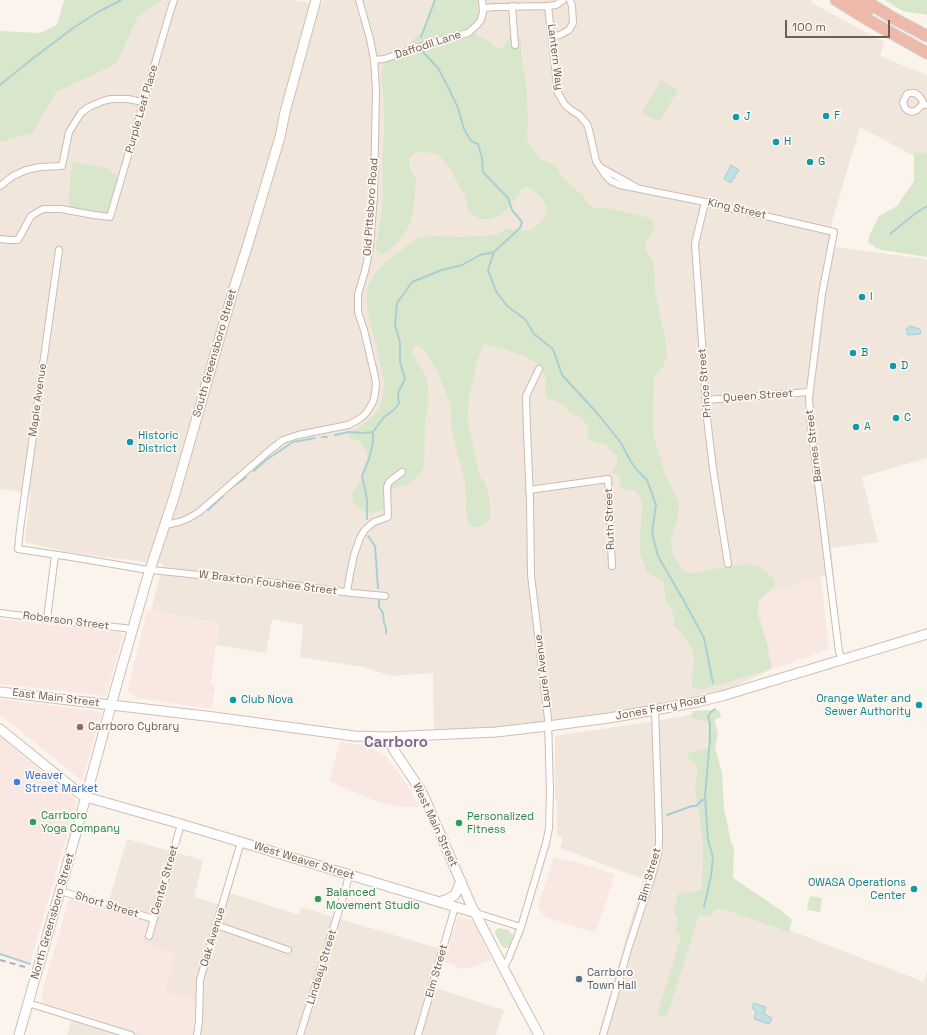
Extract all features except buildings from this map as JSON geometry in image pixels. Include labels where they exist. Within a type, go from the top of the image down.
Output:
[{"type":"highway","points":[[836,0],[927,53]]},
{"type":"highway","points":[[852,0],[882,17],[915,30]]},
{"type":"highway","points":[[864,0],[927,36]]},
{"type":"main road","name":"South Greensboro Street","points":[[112,705],[150,570],[175,494],[234,288],[279,142],[285,112],[316,0]]},
{"type":"main road","name":"Jones Ferry Road","points":[[387,737],[490,732],[548,726],[655,710],[722,696],[927,634]]},
{"type":"main road","name":"East Main Street","points":[[0,692],[112,705]]},
{"type":"main road","points":[[112,705],[354,736],[387,737]]},
{"type":"main road","name":"North Greensboro Street","points":[[19,1035],[112,705]]},
{"type":"main road","points":[[0,729],[86,797]]},
{"type":"main road","name":"West Main Street","points":[[387,737],[425,799],[471,905],[504,968],[535,1033]]},
{"type":"main road","name":"West Weaver Street","points":[[86,797],[181,824],[476,913]]},
{"type":"main road","points":[[439,902],[448,900],[455,895],[461,880]]},
{"type":"street","name":"Purple Leaf Place","points":[[0,239],[18,240],[31,216],[43,209],[61,208],[110,217],[174,0]]},
{"type":"street","name":"Old Pittsboro Road","points":[[165,525],[187,519],[199,512],[267,452],[283,440],[298,435],[348,425],[356,421],[367,412],[376,394],[375,377],[364,330],[358,312],[358,294],[370,247],[374,196],[376,89],[374,60],[370,39],[359,0]]},
{"type":"street","name":"Daffodil Lane","points":[[374,60],[384,59],[438,41],[468,33],[481,20],[483,12],[482,0]]},
{"type":"street","points":[[483,8],[548,6],[556,5],[563,0]]},
{"type":"street","points":[[552,36],[560,35],[569,30],[573,23],[572,6],[570,0]]},
{"type":"street","points":[[512,6],[515,45]]},
{"type":"street","name":"Lantern Way","points":[[548,6],[558,93],[565,105],[579,115],[587,124],[596,161],[599,167],[640,189]]},
{"type":"street","points":[[0,186],[13,176],[26,170],[40,167],[62,166],[69,132],[80,113],[96,103],[111,99],[128,99],[143,102]]},
{"type":"street","name":"King Street","points":[[640,189],[705,202],[834,232]]},
{"type":"street","name":"Prince Street","points":[[705,202],[695,244],[706,400],[713,469],[728,564]]},
{"type":"street","name":"Barnes Street","points":[[834,232],[822,294],[809,398],[811,426],[838,646],[843,660]]},
{"type":"street","name":"Maple Avenue","points":[[18,550],[59,250]]},
{"type":"street","name":"Laurel Avenue","points":[[504,968],[521,927],[548,833],[550,791],[548,726],[531,575],[526,396],[538,370]]},
{"type":"street","name":"Queen Street","points":[[706,400],[809,392]]},
{"type":"street","points":[[347,592],[354,555],[360,538],[364,531],[374,522],[388,517],[388,482],[402,472]]},
{"type":"street","name":"Ruth Street","points":[[529,490],[608,479],[612,566]]},
{"type":"street","name":"W Braxton Foushee Street","points":[[18,550],[150,570],[385,596]]},
{"type":"street","points":[[47,619],[55,555]]},
{"type":"street","name":"Roberson Street","points":[[0,613],[133,630]]},
{"type":"street","name":"Bim Street","points":[[603,1035],[658,854],[659,830],[655,710]]},
{"type":"street","name":"Center Street","points":[[149,936],[181,824]]},
{"type":"street","name":"Oak Avenue","points":[[197,1035],[199,1021],[200,980],[241,842]]},
{"type":"street","name":"Lindsay Street","points":[[300,1035],[349,875]]},
{"type":"street","name":"Short Street","points":[[60,891],[154,919]]},
{"type":"street","name":"Elm Street","points":[[418,1035],[455,907]]},
{"type":"street","name":"West Weaver Street","points":[[476,913],[521,927]]},
{"type":"street","points":[[216,925],[288,950]]},
{"type":"street","points":[[28,1003],[130,1035]]},
{"type":"shaded area","points":[[150,0],[293,0],[322,5],[323,0],[810,0],[819,7],[884,42],[880,56],[927,75],[927,163],[860,127],[831,225],[835,247],[927,259],[927,458],[862,477],[878,542],[831,548],[834,575],[821,577],[758,596],[770,670],[708,699],[655,710],[434,735],[433,673],[392,676],[363,667],[300,657],[303,625],[272,619],[266,653],[216,645],[219,623],[151,611],[163,564],[79,554],[27,543],[25,541],[31,493],[0,489],[0,102]]},
{"type":"shaded area","points":[[821,577],[829,649],[770,670],[757,596]]},
{"type":"shaded area","points":[[147,611],[218,623],[211,683],[215,687],[211,709],[138,698],[128,690]]},
{"type":"shaded area","points":[[0,619],[119,632],[123,636],[106,696],[0,684]]},
{"type":"shaded area","points":[[0,699],[102,712],[82,781],[0,714]]},
{"type":"shaded area","points":[[708,710],[706,898],[924,982],[927,970],[927,1035],[598,1035],[643,879],[560,848],[562,836],[557,837],[557,801],[555,800],[555,736],[684,716]]},
{"type":"shaded area","points":[[0,736],[77,801],[30,963],[0,953]]},
{"type":"shaded area","points":[[340,742],[364,745],[384,755],[409,788],[419,807],[403,807],[383,804],[329,781]]},
{"type":"shaded area","points":[[127,839],[203,860],[194,897],[225,906],[230,893],[299,915],[301,907],[440,949],[429,986],[504,1010],[496,1035],[192,1035],[198,1001],[165,993],[142,943],[148,924],[106,911]]},
{"type":"shaded area","points":[[554,857],[615,874],[595,933],[545,917],[538,907]]},
{"type":"shaded area","points":[[69,899],[148,924],[142,943],[176,953],[165,993],[198,1001],[192,1035],[148,1035],[42,1003],[43,999],[41,996]]},
{"type":"shaded area","points":[[458,917],[473,921],[491,959],[464,969],[444,962]]},
{"type":"shaded area","points":[[74,1013],[148,1035],[67,1035]]},
{"type":"green space","points":[[64,0],[162,0],[138,16],[116,64],[56,92],[33,133],[0,142],[0,31],[40,33],[57,25]]},
{"type":"green space","points":[[433,0],[478,0],[478,14],[475,32],[477,36],[487,40],[494,47],[503,47],[511,36],[516,35],[519,37],[521,41],[522,64],[526,81],[528,121],[527,139],[540,158],[558,168],[559,173],[563,178],[582,195],[592,207],[608,208],[649,218],[653,221],[654,229],[646,242],[645,249],[654,265],[655,292],[665,337],[667,356],[663,367],[654,377],[653,421],[654,437],[665,474],[679,503],[678,517],[671,540],[672,551],[680,567],[691,573],[699,573],[708,570],[747,564],[759,567],[775,580],[774,586],[759,600],[757,613],[769,650],[768,654],[772,666],[769,670],[704,689],[697,689],[692,686],[694,663],[691,645],[674,625],[674,616],[670,606],[666,602],[664,584],[662,581],[647,572],[640,553],[642,500],[634,490],[625,490],[621,488],[619,484],[621,480],[620,475],[612,473],[617,463],[617,456],[606,445],[596,443],[588,437],[588,428],[582,418],[573,415],[563,404],[548,398],[545,394],[546,377],[541,367],[528,358],[507,350],[484,344],[476,365],[469,398],[468,417],[470,433],[480,476],[485,483],[490,502],[490,516],[488,521],[483,526],[470,526],[467,520],[465,482],[451,427],[451,406],[436,368],[425,351],[419,345],[415,345],[411,353],[424,372],[427,380],[429,402],[425,419],[424,466],[422,472],[406,486],[401,486],[392,490],[384,510],[372,513],[363,511],[353,502],[352,496],[354,490],[362,478],[367,465],[367,455],[361,442],[349,438],[348,436],[351,432],[370,419],[379,409],[383,395],[384,381],[367,307],[367,290],[377,270],[413,241],[419,238],[430,236],[460,237],[495,235],[506,229],[528,231],[532,230],[540,222],[547,212],[546,204],[540,196],[530,188],[526,187],[522,189],[510,206],[498,216],[489,219],[482,219],[474,216],[468,211],[465,195],[446,163],[437,154],[422,152],[415,153],[409,160],[410,168],[416,179],[413,213],[408,228],[401,238],[387,252],[383,254],[376,249],[383,195],[382,158],[384,107],[381,73],[384,65],[407,46],[428,24]]},
{"type":"green space","points":[[885,0],[927,0],[927,15],[903,11]]},
{"type":"green space","points":[[661,80],[678,90],[659,122],[642,113]]},
{"type":"green space","points":[[914,152],[925,154],[927,152],[927,257],[882,250],[876,248],[868,242],[870,234],[879,216],[897,206],[914,181]]},
{"type":"green space","points":[[72,161],[106,168],[119,178],[107,216],[68,208]]},
{"type":"green space","points":[[718,710],[721,715],[715,722],[718,734],[715,747],[722,773],[724,808],[731,842],[734,847],[733,878],[782,911],[792,920],[789,932],[725,910],[715,909],[711,916],[699,915],[667,1016],[657,1015],[681,936],[675,932],[678,921],[673,911],[679,893],[702,890],[703,841],[695,788],[698,767],[688,758],[688,753],[708,748],[708,722],[691,717],[693,711]]},
{"type":"green space","points":[[810,896],[822,898],[820,912],[808,910],[807,907]]},
{"type":"green space","points":[[499,928],[509,930],[511,934],[513,933],[511,944],[507,948],[503,948],[504,947],[501,945],[495,933]]},
{"type":"water","points":[[731,165],[739,170],[731,183],[724,179]]},
{"type":"water","points":[[910,326],[920,329],[921,333],[907,334],[906,329]]},
{"type":"water","points":[[754,1003],[766,1007],[764,1014],[772,1018],[769,1024],[754,1019],[756,1011],[752,1008]]},
{"type":"waterway","points":[[0,85],[73,28],[98,12],[121,0]]},
{"type":"waterway","points":[[421,37],[435,0]]},
{"type":"waterway","points":[[423,52],[438,68],[458,108],[464,129],[471,141],[478,144],[482,158],[483,172],[508,198],[512,210],[522,222],[520,228],[494,252],[488,270],[496,291],[507,306],[525,319],[534,334],[553,349],[562,375],[598,414],[621,443],[636,469],[647,480],[656,505],[652,533],[658,556],[704,638],[713,683]]},
{"type":"waterway","points":[[890,234],[927,206]]},
{"type":"waterway","points":[[367,519],[367,500],[362,476],[369,459],[373,443],[373,432],[384,417],[395,409],[399,403],[398,393],[405,379],[400,362],[400,343],[395,325],[397,303],[412,282],[442,270],[462,265],[480,255],[494,252]]},
{"type":"waterway","points":[[335,435],[349,432],[373,432]]},
{"type":"waterway","points":[[322,437],[327,437]]},
{"type":"waterway","points":[[254,471],[266,460],[293,442],[315,438]]},
{"type":"waterway","points":[[230,489],[246,477]]},
{"type":"waterway","points":[[208,510],[223,496]]},
{"type":"waterway","points":[[368,536],[375,546],[378,588]]},
{"type":"waterway","points":[[379,600],[379,607],[383,613],[386,633]]},
{"type":"waterway","points":[[704,907],[711,876],[713,857],[708,840],[705,796],[710,739],[710,724],[708,716],[715,709]]},
{"type":"waterway","points":[[667,815],[696,806],[702,800],[706,800]]},
{"type":"waterway","points":[[0,954],[30,964]]},
{"type":"railway","points":[[0,960],[25,967]]},
{"type":"place","name":"F","points":[[826,116]]},
{"type":"place","name":"J","points":[[736,117]]},
{"type":"place","name":"H","points":[[776,142]]},
{"type":"place","name":"G","points":[[810,162]]},
{"type":"place","name":"I","points":[[862,297]]},
{"type":"place","name":"B","points":[[853,353]]},
{"type":"place","name":"D","points":[[893,366]]},
{"type":"place","name":"C","points":[[896,418]]},
{"type":"place","name":"A","points":[[856,427]]},
{"type":"place","name":"Historic District","points":[[130,442]]},
{"type":"place","name":"Club Nova","points":[[233,700]]},
{"type":"place","name":"Orange Water and Sewer Authority","points":[[919,705]]},
{"type":"place","name":"Carrboro Cybrary","points":[[80,727]]},
{"type":"place","name":"Weaver Street Market","points":[[17,782]]},
{"type":"place","name":"Carrboro Yoga Company","points":[[33,822]]},
{"type":"place","name":"Personalized Fitness","points":[[459,823]]},
{"type":"place","name":"OWASA Operations Center","points":[[914,889]]},
{"type":"place","name":"Balanced Movement Studio","points":[[318,899]]},
{"type":"place","name":"Carrboro Town Hall","points":[[579,979]]},
{"type":"district","name":"Carrboro","points":[[396,743]]}]
